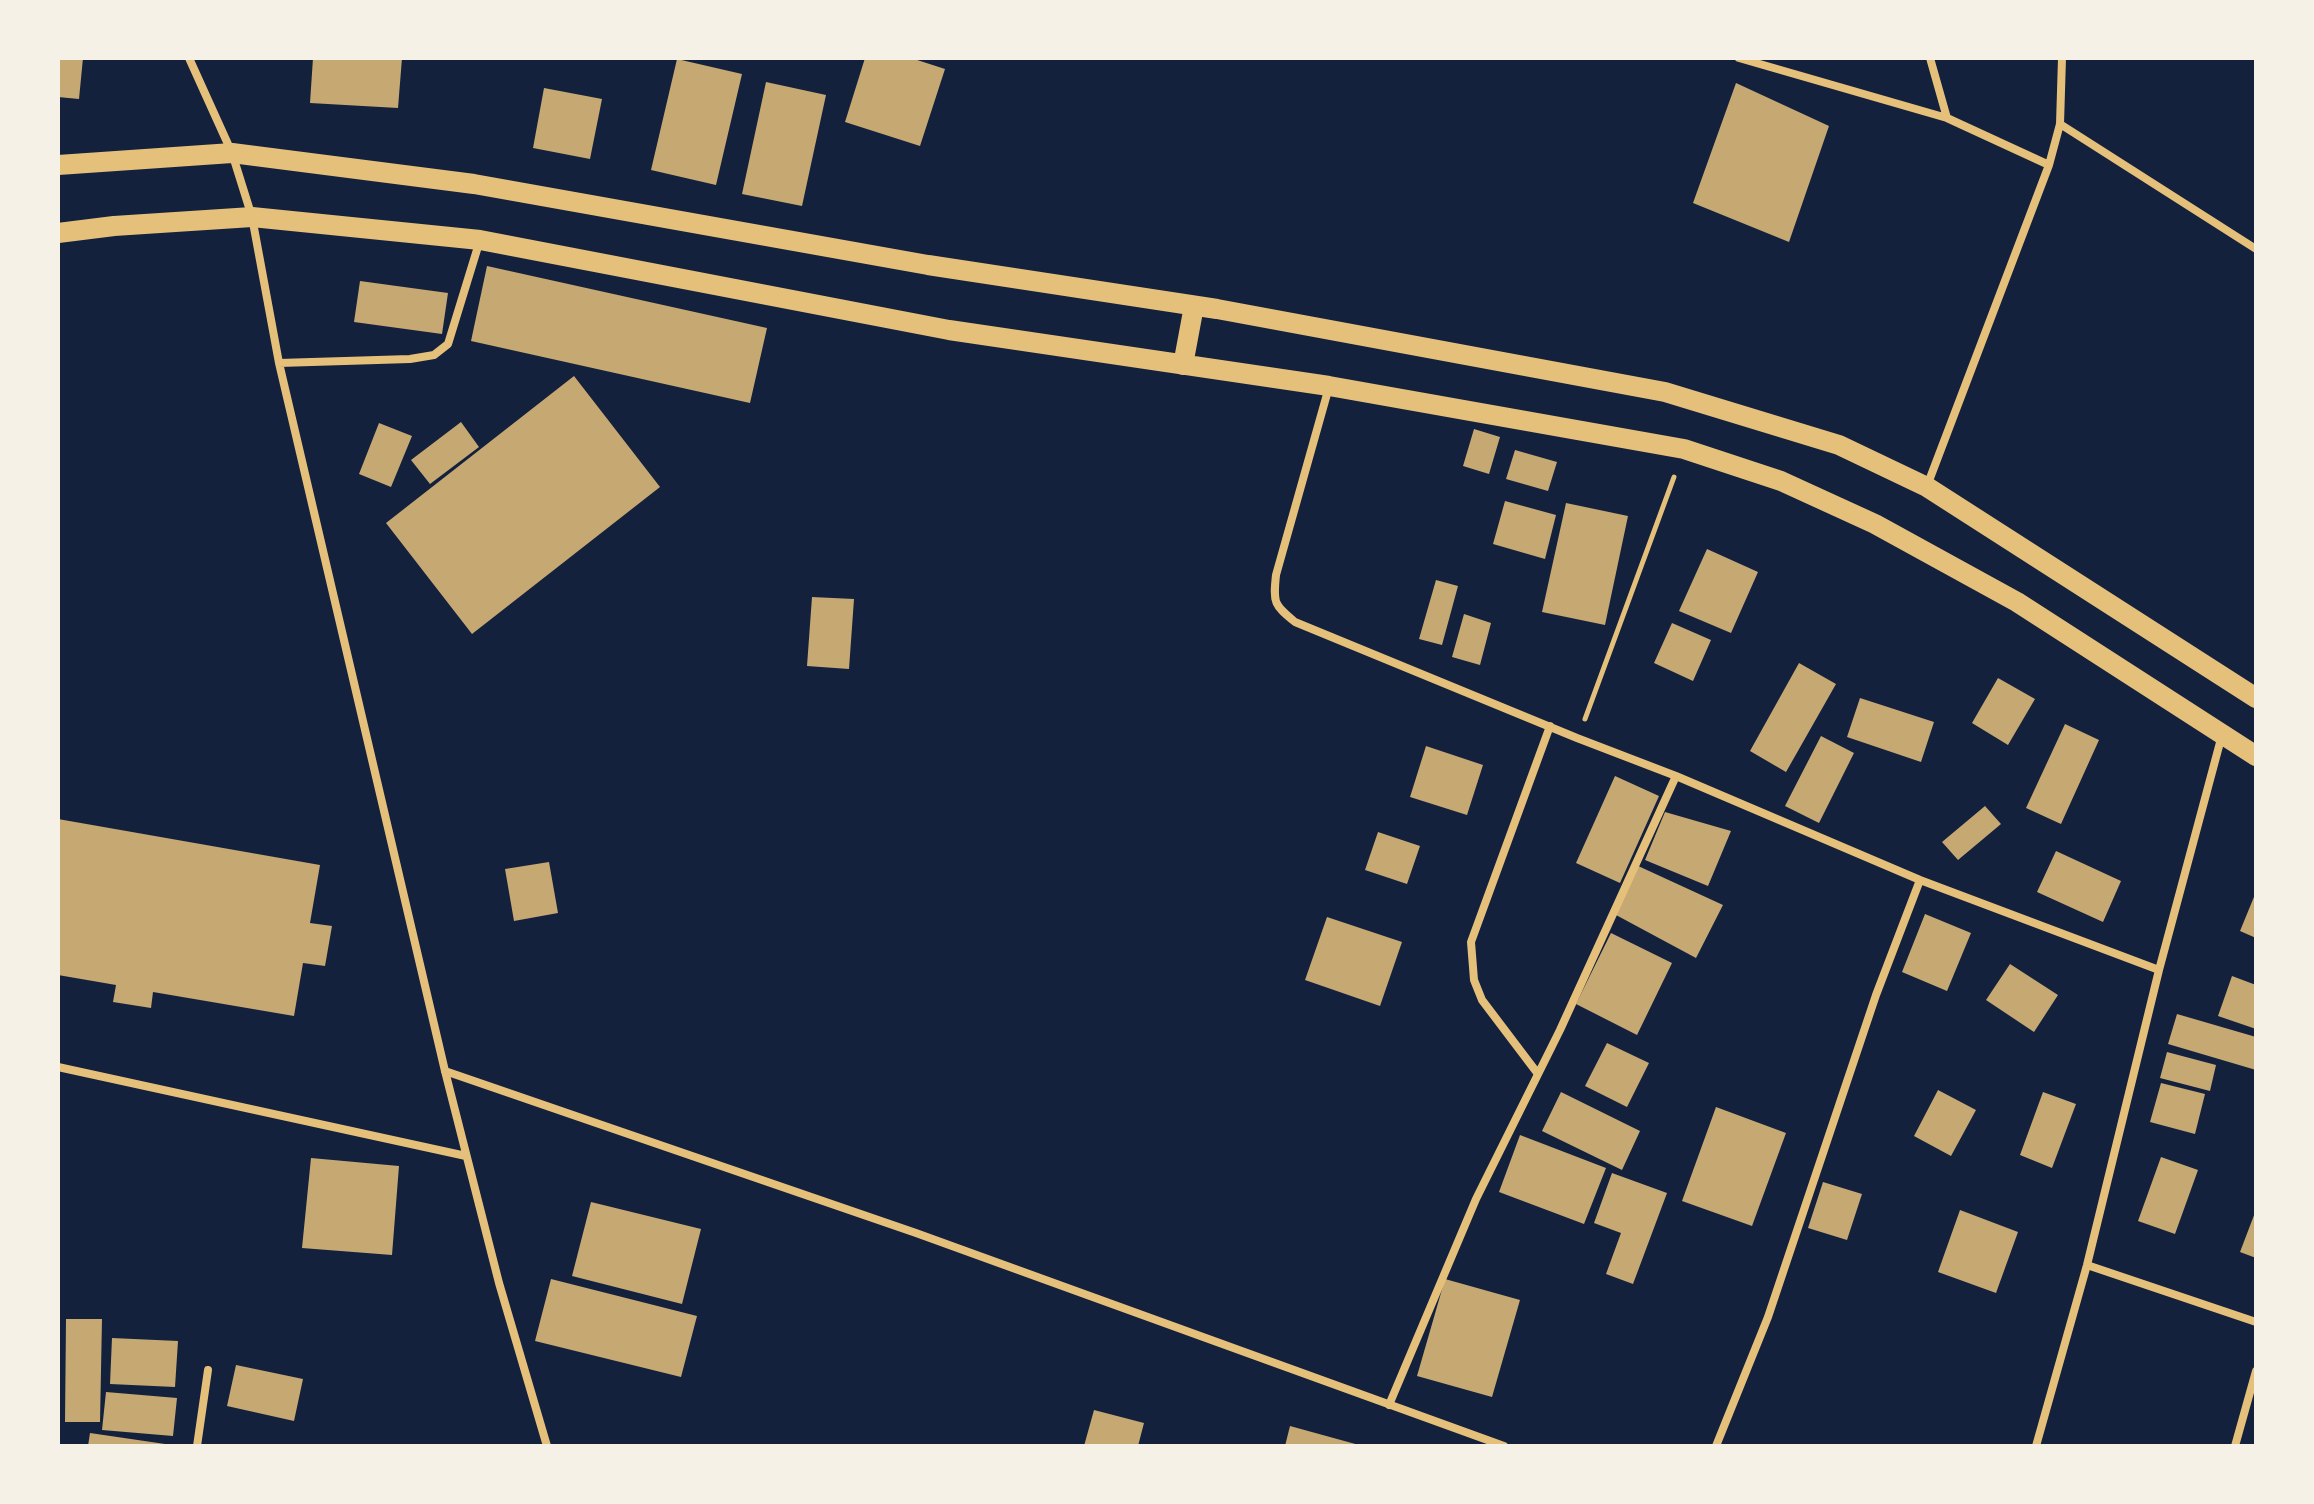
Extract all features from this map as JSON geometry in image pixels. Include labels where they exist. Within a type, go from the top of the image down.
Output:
[{"type":"main road","points":[[58,165],[232,153],[474,184],[928,265],[1194,306],[1665,392],[1839,445],[1927,487],[2256,698]]},
{"type":"main road","points":[[58,233],[252,217],[480,240],[949,330],[1329,386],[1684,449],[1781,481],[1875,524],[2017,602],[2256,756]]},
{"type":"main road","points":[[1183,365],[1194,306]]},
{"type":"street","points":[[189,58],[232,153],[252,217],[279,363],[445,1071],[499,1283],[547,1446]]},
{"type":"street","points":[[1739,58],[1947,118],[2049,165]]},
{"type":"street","points":[[1930,58],[1947,118]]},
{"type":"street","points":[[1927,487],[2049,165],[2060,124],[2062,58]]},
{"type":"street","points":[[2060,124],[2256,249]]},
{"type":"street","points":[[279,363],[410,359],[442,352],[453,328],[480,240]]},
{"type":"street","points":[[1329,386],[1276,575],[1276,607],[1295,622],[1676,776],[1920,880],[2159,970]]},
{"type":"street","points":[[1538,1074],[1482,1000],[1474,980],[1471,942],[1550,726]]},
{"type":"street","points":[[2036,1446],[2087,1265],[2159,970],[2223,733]]},
{"type":"street","points":[[1389,1405],[1476,1199],[1538,1074],[1676,776]]},
{"type":"street","points":[[1716,1446],[1768,1317],[1876,995],[1920,880]]},
{"type":"street","points":[[58,1067],[466,1156]]},
{"type":"street","points":[[445,1071],[916,1233],[1504,1446]]},
{"type":"street","points":[[2087,1265],[2256,1322]]},
{"type":"street","points":[[197,1446],[208,1370]]},
{"type":"street","points":[[2235,1446],[2256,1371]]},
{"type":"path","points":[[1577,738],[1684,449]]},
{"type":"building","points":[[58,58],[83,58],[79,99],[58,97]]},
{"type":"building","points":[[313,58],[402,58],[398,108],[310,103]]},
{"type":"building","points":[[865,58],[911,58],[945,69],[920,146],[845,122]]},
{"type":"building","points":[[677,59],[742,74],[716,185],[651,170]]},
{"type":"building","points":[[766,82],[826,95],[802,206],[742,194]]},
{"type":"building","points":[[1736,83],[1829,126],[1789,242],[1693,203]]},
{"type":"building","points":[[544,88],[602,99],[590,159],[533,148]]},
{"type":"building","points":[[487,266],[767,328],[750,403],[471,341]]},
{"type":"building","points":[[360,281],[448,293],[442,334],[354,322]]},
{"type":"building","points":[[574,376],[660,487],[472,634],[386,523]]},
{"type":"building","points":[[461,422],[479,447],[430,484],[411,460]]},
{"type":"building","points":[[379,423],[412,436],[391,487],[359,474]]},
{"type":"building","points":[[1474,429],[1500,437],[1489,474],[1463,466]]},
{"type":"building","points":[[1515,450],[1557,462],[1548,491],[1506,479]]},
{"type":"building","points":[[1505,501],[1556,515],[1545,559],[1493,544]]},
{"type":"building","points":[[1566,503],[1628,516],[1605,625],[1542,612]]},
{"type":"building","points":[[1707,549],[1758,572],[1731,633],[1679,611]]},
{"type":"building","points":[[1436,580],[1458,586],[1442,645],[1419,639]]},
{"type":"building","points":[[812,597],[854,599],[849,669],[807,666]]},
{"type":"building","points":[[1464,614],[1491,623],[1480,665],[1452,657]]},
{"type":"building","points":[[1672,623],[1711,640],[1693,681],[1654,663]]},
{"type":"building","points":[[1799,663],[1836,684],[1786,772],[1750,751]]},
{"type":"building","points":[[1998,678],[2035,699],[2008,745],[1972,723]]},
{"type":"building","points":[[1860,698],[1934,722],[1921,762],[1847,737]]},
{"type":"building","points":[[2065,724],[2099,740],[2061,824],[2026,808]]},
{"type":"building","points":[[1821,736],[1854,753],[1819,823],[1785,806]]},
{"type":"building","points":[[1426,746],[1483,765],[1467,815],[1410,797]]},
{"type":"building","points":[[1615,776],[1659,796],[1620,883],[1576,863]]},
{"type":"building","points":[[1985,806],[2001,824],[1958,860],[1942,842]]},
{"type":"building","points":[[1665,812],[1731,831],[1708,886],[1645,860]]},
{"type":"building","points":[[58,819],[320,865],[310,923],[332,926],[325,966],[303,963],[294,1016],[153,992],[151,1008],[113,1002],[116,985],[58,975]]},
{"type":"building","points":[[1378,832],[1420,846],[1407,884],[1365,870]]},
{"type":"building","points":[[2056,851],[2121,881],[2103,922],[2037,892]]},
{"type":"building","points":[[549,862],[558,913],[514,921],[505,869]]},
{"type":"building","points":[[1636,865],[1723,905],[1696,958],[1616,915]]},
{"type":"building","points":[[2256,892],[2256,938],[2240,931]]},
{"type":"building","points":[[1925,914],[1971,933],[1947,991],[1902,972]]},
{"type":"building","points":[[1327,917],[1402,942],[1380,1006],[1305,980]]},
{"type":"building","points":[[1611,933],[1672,963],[1637,1035],[1576,1004]]},
{"type":"building","points":[[2010,964],[2058,995],[2034,1032],[1986,1000]]},
{"type":"building","points":[[2232,976],[2256,985],[2256,1029],[2218,1016]]},
{"type":"building","points":[[2177,1014],[2256,1037],[2256,1070],[2168,1044]]},
{"type":"building","points":[[1607,1043],[1649,1063],[1627,1107],[1585,1086]]},
{"type":"building","points":[[2167,1052],[2216,1065],[2210,1091],[2160,1078]]},
{"type":"building","points":[[2161,1083],[2205,1094],[2195,1134],[2150,1122]]},
{"type":"building","points":[[1938,1090],[1976,1110],[1951,1156],[1914,1136]]},
{"type":"building","points":[[1561,1092],[1640,1131],[1622,1170],[1542,1131]]},
{"type":"building","points":[[2043,1092],[2076,1104],[2052,1168],[2020,1155]]},
{"type":"building","points":[[1716,1107],[1786,1133],[1752,1226],[1682,1201]]},
{"type":"building","points":[[1520,1135],[1606,1168],[1584,1224],[1499,1192]]},
{"type":"building","points":[[2161,1157],[2198,1170],[2175,1234],[2138,1221]]},
{"type":"building","points":[[311,1158],[399,1166],[392,1255],[302,1248]]},
{"type":"building","points":[[1612,1173],[1667,1193],[1633,1284],[1606,1274],[1621,1233],[1594,1223]]},
{"type":"building","points":[[1823,1182],[1862,1194],[1847,1240],[1808,1228]]},
{"type":"building","points":[[591,1202],[701,1229],[682,1304],[572,1276]]},
{"type":"building","points":[[1960,1210],[2018,1232],[1996,1293],[1938,1272]]},
{"type":"building","points":[[2256,1210],[2256,1258],[2240,1252]]},
{"type":"building","points":[[551,1279],[697,1316],[681,1377],[535,1341]]},
{"type":"building","points":[[1445,1279],[1520,1300],[1492,1397],[1417,1376]]},
{"type":"building","points":[[66,1319],[102,1319],[100,1422],[65,1422]]},
{"type":"building","points":[[112,1338],[178,1341],[175,1387],[110,1384]]},
{"type":"building","points":[[236,1365],[303,1379],[294,1421],[227,1406]]},
{"type":"building","points":[[106,1392],[177,1398],[173,1436],[102,1430]]},
{"type":"building","points":[[1094,1410],[1144,1423],[1138,1446],[1084,1446]]},
{"type":"building","points":[[1290,1426],[1359,1445],[1359,1446],[1285,1446]]},
{"type":"building","points":[[90,1433],[165,1444],[165,1446],[88,1446]]}]
